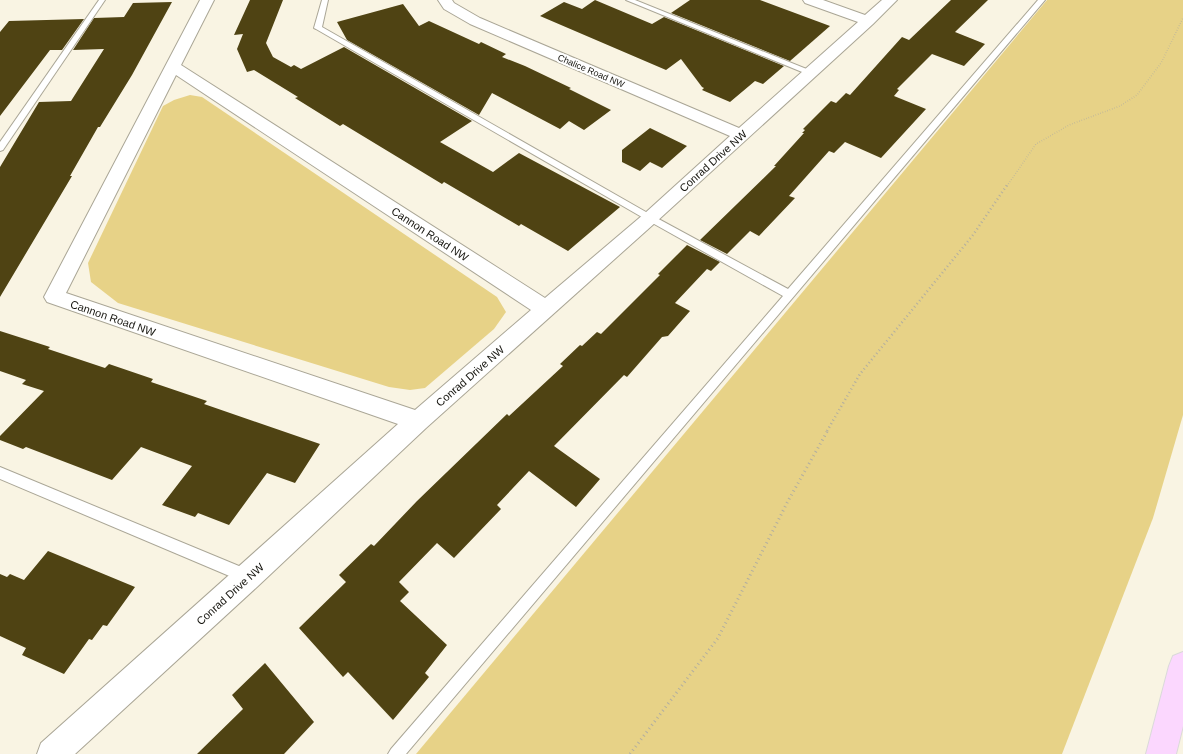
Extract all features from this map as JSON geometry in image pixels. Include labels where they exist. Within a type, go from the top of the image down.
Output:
[{"type":"main road","points":[[1162,754],[1183,666]]},
{"type":"street","name":"Cannon Road NW","points":[[207,0],[54,298],[418,421]]},
{"type":"street","name":"Chalice Road NW","points":[[445,0],[448,6],[475,21],[741,135]]},
{"type":"street","points":[[810,0],[868,20]]},
{"type":"street","name":"Conrad Drive NW","points":[[52,754],[249,577],[418,421],[650,218],[890,0]]},
{"type":"street","name":"Cannon Road NW","points":[[173,66],[546,309]]},
{"type":"lane","points":[[0,148],[102,0]]},
{"type":"lane","points":[[325,0],[318,28],[650,218],[790,295]]},
{"type":"lane","points":[[628,0],[810,72]]},
{"type":"lane","points":[[396,754],[1042,0]]},
{"type":"lane","points":[[0,473],[249,577]]},
{"type":"path","points":[[630,754],[718,638],[788,501],[860,374],[973,236],[1036,144],[1069,125],[1120,106],[1137,95],[1161,63],[1183,18]]},
{"type":"shaded area","points":[[1047,0],[1183,0],[1183,415],[1153,518],[1062,754],[416,754]]},
{"type":"shaded area","points":[[190,95],[202,97],[497,297],[506,312],[494,329],[425,388],[410,390],[389,387],[118,303],[91,282],[88,263],[163,106],[174,100]]},
{"type":"building","points":[[250,0],[283,0],[266,43],[273,57],[291,67],[294,65],[301,69],[344,47],[472,121],[440,142],[493,172],[519,153],[620,207],[568,251],[521,224],[519,226],[444,182],[442,184],[343,124],[340,126],[295,98],[298,97],[254,70],[247,72],[237,49],[243,34],[234,35]]},
{"type":"building","points":[[595,0],[652,24],[664,17],[784,66],[763,84],[755,81],[730,102],[702,90],[704,88],[681,59],[666,70],[540,16],[564,2],[582,9]]},
{"type":"building","points":[[690,0],[760,0],[830,26],[790,61],[671,13]]},
{"type":"building","points":[[951,0],[988,0],[955,32],[985,44],[964,66],[932,54],[897,89],[899,90],[894,96],[926,109],[881,158],[845,142],[834,153],[829,151],[789,196],[795,198],[759,236],[750,231],[727,254],[700,240],[776,166],[774,166],[804,133],[802,133],[805,130],[803,129],[831,101],[836,103],[846,93],[850,95],[902,37],[909,40]]},
{"type":"building","points":[[172,2],[132,75],[100,127],[98,127],[70,176],[72,176],[0,297],[0,167],[39,102],[71,101],[104,49],[73,50],[94,18],[124,17],[133,3]]},
{"type":"building","points":[[403,4],[419,26],[429,21],[479,44],[481,42],[506,54],[502,57],[525,66],[571,88],[569,89],[611,110],[584,130],[569,121],[560,129],[492,93],[479,115],[347,40],[337,22]]},
{"type":"building","points":[[84,19],[62,50],[50,50],[0,116],[0,32],[9,21]]},
{"type":"building","points":[[650,128],[687,146],[662,168],[650,162],[640,171],[622,162],[622,150]]},
{"type":"building","points":[[687,245],[720,262],[711,271],[707,269],[675,303],[690,311],[668,336],[662,337],[627,377],[624,375],[554,446],[600,479],[576,507],[529,471],[497,505],[501,509],[454,558],[437,543],[399,582],[409,592],[400,601],[447,645],[425,673],[429,677],[393,720],[348,672],[343,677],[299,628],[346,582],[339,575],[371,544],[374,546],[417,501],[507,414],[509,416],[563,366],[560,364],[580,345],[582,346],[597,332],[601,334],[660,275],[658,274]]},
{"type":"building","points":[[0,331],[50,347],[48,349],[105,368],[109,364],[153,379],[151,382],[207,401],[204,404],[320,444],[295,483],[267,473],[229,525],[198,513],[195,517],[162,505],[192,466],[141,447],[112,480],[26,447],[23,449],[0,440],[0,436],[44,391],[22,384],[26,380],[0,371]]},
{"type":"building","points":[[48,551],[135,587],[107,626],[103,625],[92,640],[89,639],[64,674],[22,655],[26,648],[0,636],[0,574],[7,577],[10,574],[24,580]]},
{"type":"building","points":[[265,663],[314,722],[284,754],[197,754],[243,709],[232,695]]}]
